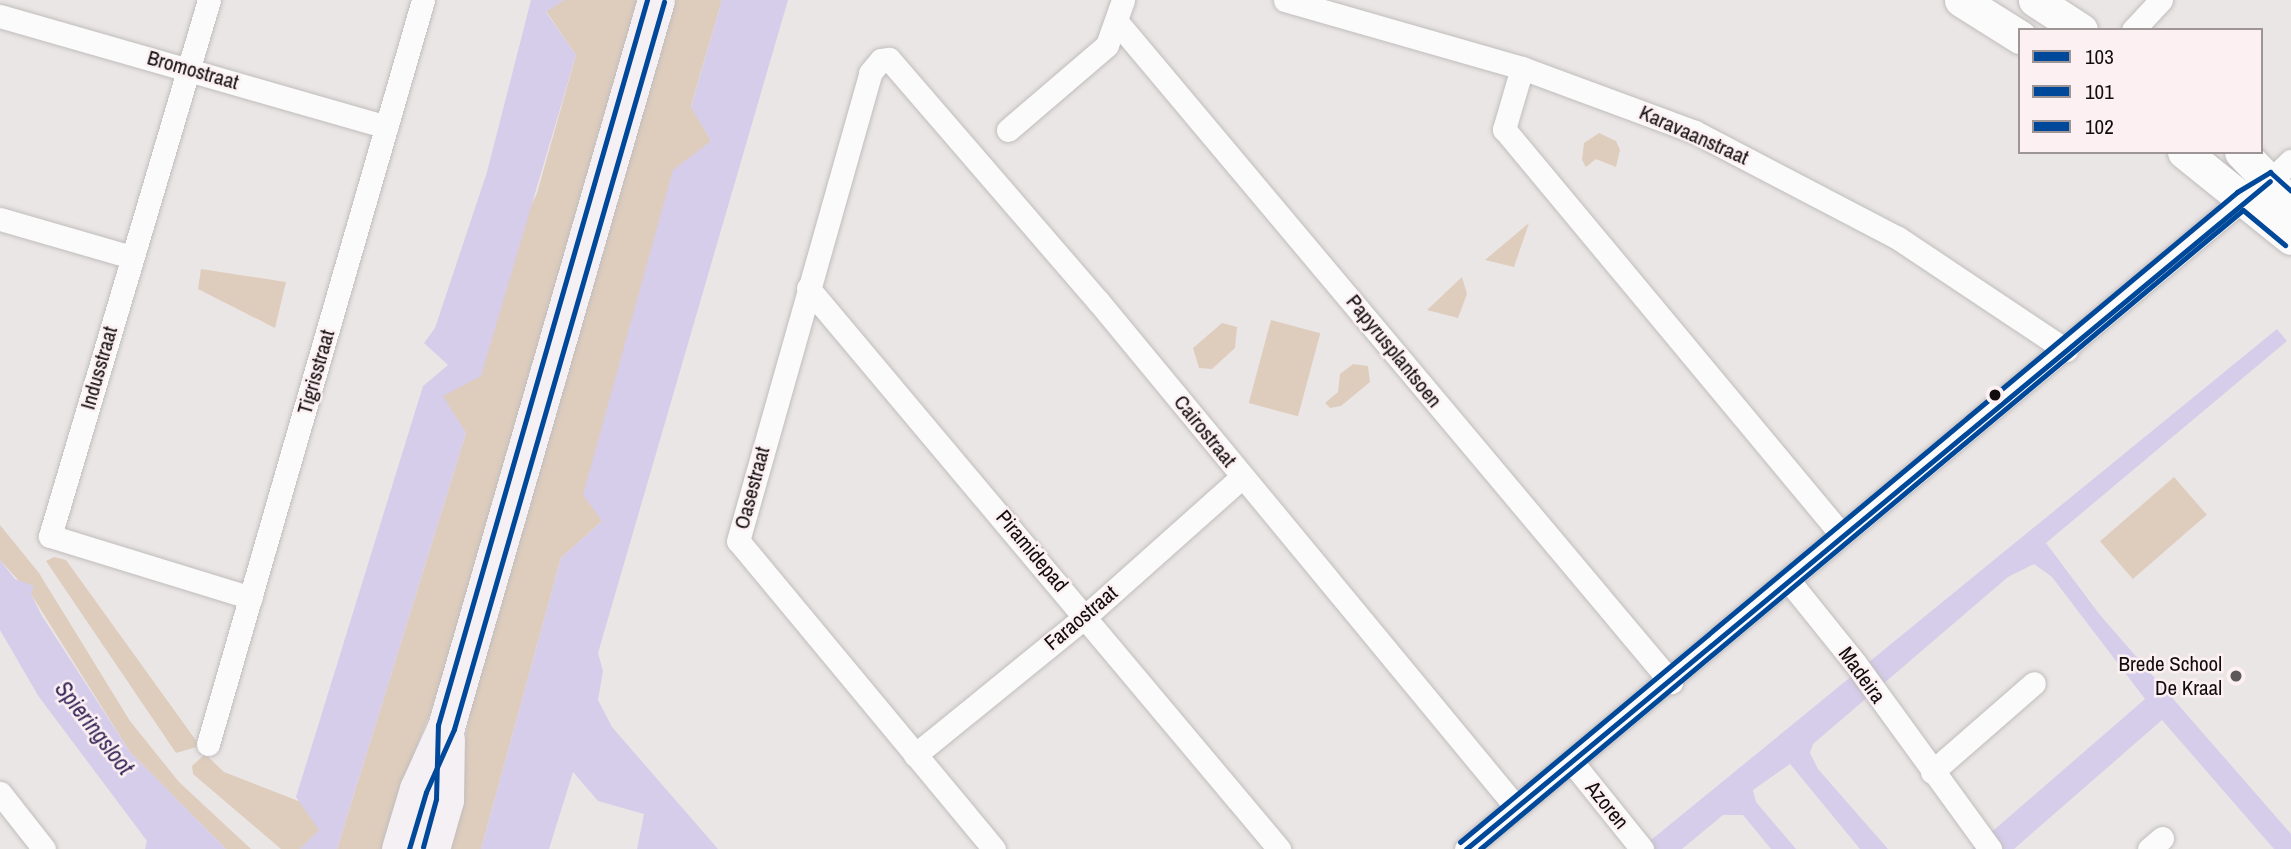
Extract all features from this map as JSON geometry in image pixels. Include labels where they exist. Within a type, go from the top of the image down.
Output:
[{"type":"main road","points":[[400,849],[418,789],[446,727],[656,0]]},
{"type":"main road","points":[[431,849],[445,800],[446,727]]},
{"type":"street","name":"Indusstraat","points":[[209,0],[50,536],[251,598]]},
{"type":"street","name":"Tigrisstraat","points":[[208,744],[423,0]]},
{"type":"street","name":"Karavaanstraat","points":[[1285,0],[1522,68],[1695,132],[1898,238],[2066,350]]},
{"type":"street","points":[[1961,0],[2018,36]]},
{"type":"street","points":[[2035,0],[2078,28]]},
{"type":"street","points":[[2135,28],[2161,0]]},
{"type":"street","points":[[1008,130],[1107,45],[1119,11]]},
{"type":"street","name":"Papyrusplantsoen","points":[[1119,11],[1671,682]]},
{"type":"street","name":"Bromostraat","points":[[0,16],[386,127]]},
{"type":"street","name":"Oasestraat","points":[[889,59],[881,60],[870,73],[738,541],[994,849]]},
{"type":"street","name":"Cairostraat","points":[[889,59],[1516,807]]},
{"type":"street","points":[[1522,68],[1504,129],[1841,534]]},
{"type":"street","points":[[2189,154],[2274,186]]},
{"type":"street","points":[[2243,154],[2274,186],[2291,237]]},
{"type":"street","points":[[1466,849],[1671,682],[1841,534],[2066,350],[2274,186]]},
{"type":"street","points":[[0,219],[132,257]]},
{"type":"street","name":"Piramidepad","points":[[808,288],[1087,615],[1279,849]]},
{"type":"street","name":"Faraostraat","points":[[915,755],[1087,615],[1242,477]]},
{"type":"street","name":"Madeira","points":[[1789,581],[1855,663],[1984,841]]},
{"type":"street","points":[[1932,772],[2034,683]]},
{"type":"street","name":"Azoren","points":[[1572,762],[1640,847]]},
{"type":"street","points":[[0,793],[44,849]]},
{"type":"shaded area","points":[[564,0],[641,0],[449,665],[415,751],[387,849],[337,849],[466,433],[442,396],[537,193],[576,55],[546,11]]},
{"type":"shaded area","points":[[666,0],[722,0],[691,106],[711,141],[602,521],[561,558],[481,849],[440,849],[453,807],[479,662]]},
{"type":"shaded area","points":[[1599,133],[1616,141],[1620,150],[1616,167],[1596,159],[1586,167],[1582,160],[1584,143]]},
{"type":"shaded area","points":[[1529,223],[1514,267],[1485,260]]},
{"type":"shaded area","points":[[201,269],[286,282],[275,328],[198,289]]},
{"type":"shaded area","points":[[1462,277],[1467,294],[1458,318],[1427,310]]},
{"type":"shaded area","points":[[1271,320],[1320,333],[1298,416],[1249,403]]},
{"type":"shaded area","points":[[1222,323],[1237,327],[1235,348],[1212,369],[1199,368],[1193,348]]},
{"type":"shaded area","points":[[1353,364],[1368,366],[1370,382],[1341,406],[1330,408],[1325,403],[1338,392],[1340,374]]},
{"type":"shaded area","points":[[2174,477],[2207,515],[2133,579],[2100,541]]},
{"type":"shaded area","points":[[0,525],[39,573],[130,721],[179,782],[251,849],[226,849],[130,752],[31,594],[0,560]]},
{"type":"shaded area","points":[[54,557],[66,560],[200,746],[176,753],[46,561]]},
{"type":"shaded area","points":[[205,754],[224,772],[301,802],[320,830],[300,849],[281,849],[193,774],[192,766]]},
{"type":"water","points":[[531,0],[564,0],[546,12],[576,55],[481,376],[443,396],[466,433],[337,849],[300,849],[319,830],[296,797],[423,386],[448,365],[424,343],[435,328],[487,172]]},
{"type":"water","points":[[722,0],[788,0],[598,653],[603,671],[598,700],[612,727],[718,849],[637,849],[644,814],[598,801],[573,772],[549,849],[481,849],[561,558],[602,521],[583,495],[673,170],[711,141],[691,107]]},
{"type":"water","points":[[2277,329],[2287,341],[2046,543],[2100,615],[2291,834],[2291,849],[2274,849],[2162,720],[2014,849],[1972,849],[2145,699],[2052,577],[2034,564],[2008,577],[1813,744],[1810,753],[1818,769],[1888,849],[1860,849],[1790,764],[1753,790],[1756,802],[1796,849],[1771,849],[1743,815],[1723,815],[1682,849],[1640,849]]},
{"type":"water","name":"Spieringsloot","points":[[0,560],[15,579],[34,586],[31,594],[42,616],[130,752],[226,849],[145,849],[147,841],[39,697],[0,630]]},
{"type":"transit line","name":"102","points":[[423,847],[436,799],[438,725],[647,0]]},
{"type":"transit line","name":"101","points":[[409,849],[426,792],[454,729],[664,2]]},
{"type":"transit line","name":"102","points":[[1460,842],[2237,192],[2270,172],[2291,191]]},
{"type":"transit line","name":"103","points":[[1466,849],[2270,181]]},
{"type":"transit line","name":"101","points":[[1480,849],[2243,210],[2285,245]]},
{"type":"place","name":"Brede School De Kraal","points":[[2236,676]]}]
